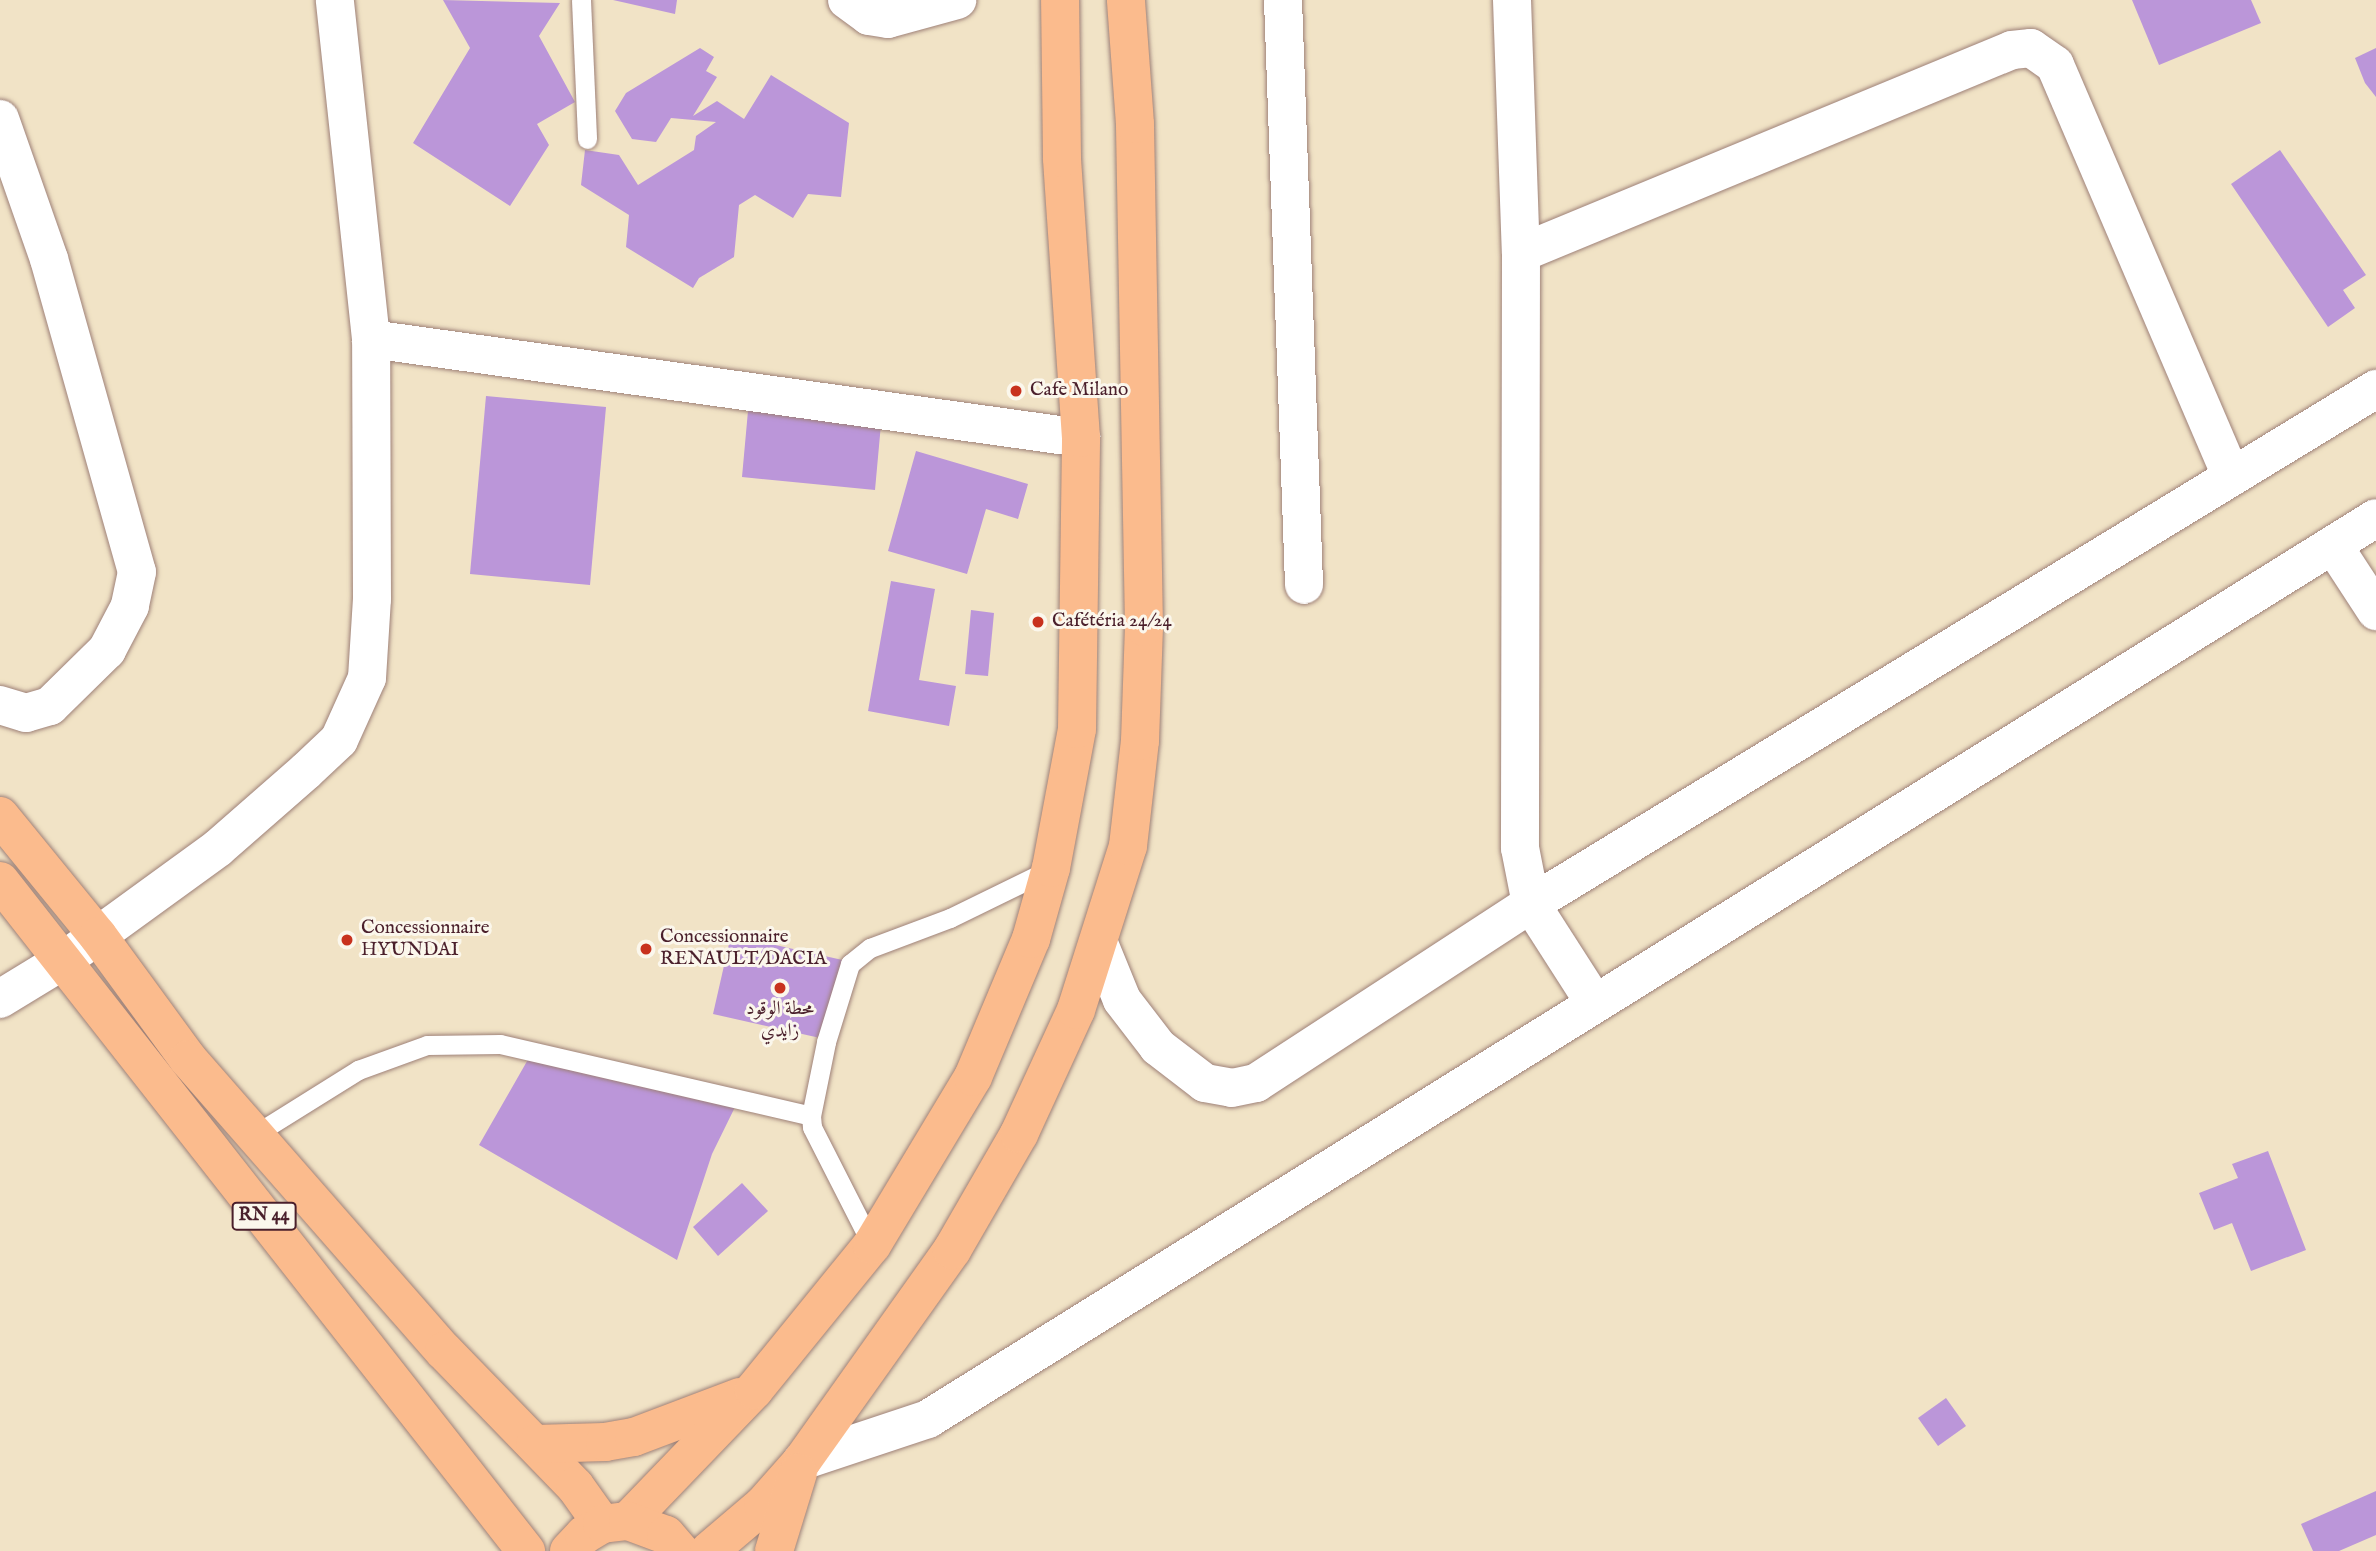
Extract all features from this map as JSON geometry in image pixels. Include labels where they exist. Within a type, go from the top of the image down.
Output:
[{"type":"main road","points":[[569,1551],[584,1535],[615,1523],[754,1390],[872,1245],[973,1077],[1011,995],[1051,868],[1077,729],[1081,438],[1062,158],[1060,0]]},
{"type":"main road","points":[[709,1551],[763,1505],[802,1461],[952,1250],[1019,1135],[1076,1010],[1100,946],[1128,846],[1140,741],[1144,627],[1135,124],[1126,0]]},
{"type":"main road","points":[[0,816],[98,936],[188,1059],[444,1351],[575,1486],[615,1523],[666,1535],[680,1551]]},
{"type":"main road","name":"RN 44","points":[[0,881],[526,1551]]},
{"type":"main road","points":[[535,1444],[605,1442],[634,1437],[672,1426],[754,1390]]},
{"type":"main road","points":[[774,1551],[802,1461]]},
{"type":"street","points":[[0,999],[64,960],[218,848],[339,740],[352,719],[367,678],[372,599],[371,339],[335,0]]},
{"type":"street","points":[[847,0],[869,16],[888,19],[957,0]]},
{"type":"street","points":[[1283,0],[1304,585]]},
{"type":"street","points":[[1513,0],[1521,253],[1518,820],[1531,904],[1594,1002]]},
{"type":"street","points":[[1521,253],[2012,50],[2031,48],[2055,65],[2232,477]]},
{"type":"street","points":[[0,119],[49,259],[136,572],[130,606],[107,650],[50,706],[26,713],[0,705]]},
{"type":"street","points":[[371,339],[1081,438]]},
{"type":"street","points":[[1100,946],[1122,1000],[1158,1047],[1205,1083],[1232,1087],[1256,1083],[1531,904],[2376,389]]},
{"type":"street","points":[[802,1461],[928,1419],[1594,1002],[2376,518]]},
{"type":"street","points":[[2333,545],[2376,611]]},
{"type":"lane","points":[[581,0],[587,139]]},
{"type":"lane","points":[[872,1245],[812,1127],[811,1116],[826,1042],[850,964],[859,954],[950,918],[1051,868]]},
{"type":"lane","points":[[254,1135],[358,1070],[426,1045],[500,1044],[811,1116]]},
{"type":"building","points":[[443,0],[560,3],[539,36],[575,102],[537,124],[549,145],[510,206],[413,143],[470,48]]},
{"type":"building","points":[[613,0],[677,0],[675,14]]},
{"type":"building","points":[[2132,0],[2251,0],[2261,23],[2159,65]]},
{"type":"building","points":[[700,48],[714,57],[706,71],[717,77],[693,116],[717,101],[744,119],[771,75],[849,123],[841,197],[808,194],[793,218],[755,195],[739,205],[734,257],[699,278],[693,288],[626,247],[629,215],[581,185],[585,150],[619,155],[638,185],[694,150],[696,136],[716,122],[671,118],[656,142],[632,139],[615,111],[626,93]]},
{"type":"building","points":[[2376,48],[2376,97],[2365,83],[2355,58]]},
{"type":"building","points":[[2280,150],[2366,275],[2343,290],[2355,308],[2328,327],[2231,184]]},
{"type":"building","points":[[486,396],[606,407],[590,585],[470,574]]},
{"type":"building","points":[[749,400],[882,413],[875,490],[742,477]]},
{"type":"building","points":[[916,451],[1028,484],[1018,519],[986,509],[967,574],[888,551]]},
{"type":"building","points":[[891,581],[935,589],[919,680],[956,686],[949,726],[868,711]]},
{"type":"building","points":[[971,610],[994,613],[988,676],[965,674]]},
{"type":"building","name":"محطة الوقود زايدي","points":[[731,935],[847,961],[829,1040],[713,1014]]},
{"type":"building","points":[[534,1049],[737,1103],[712,1154],[677,1260],[479,1145]]},
{"type":"building","points":[[2268,1151],[2306,1250],[2251,1271],[2232,1223],[2214,1230],[2199,1193],[2238,1178],[2232,1164]]},
{"type":"building","points":[[742,1183],[768,1211],[718,1256],[693,1227]]},
{"type":"building","points":[[1946,1398],[1966,1426],[1938,1446],[1918,1418]]},
{"type":"building","points":[[2376,1491],[2376,1535],[2339,1551],[2313,1551],[2301,1524]]},
{"type":"place","name":"Cafe Milano","points":[[1016,391]]},
{"type":"place","name":"Cafétéria 24/24","points":[[1038,622]]},
{"type":"place","name":"Concessionnaire HYUNDAI","points":[[347,940]]},
{"type":"place","name":"Concessionnaire RENAULT/DACIA","points":[[646,949]]},
{"type":"place","name":"محطة الوقود زايدي","points":[[780,988]]}]
